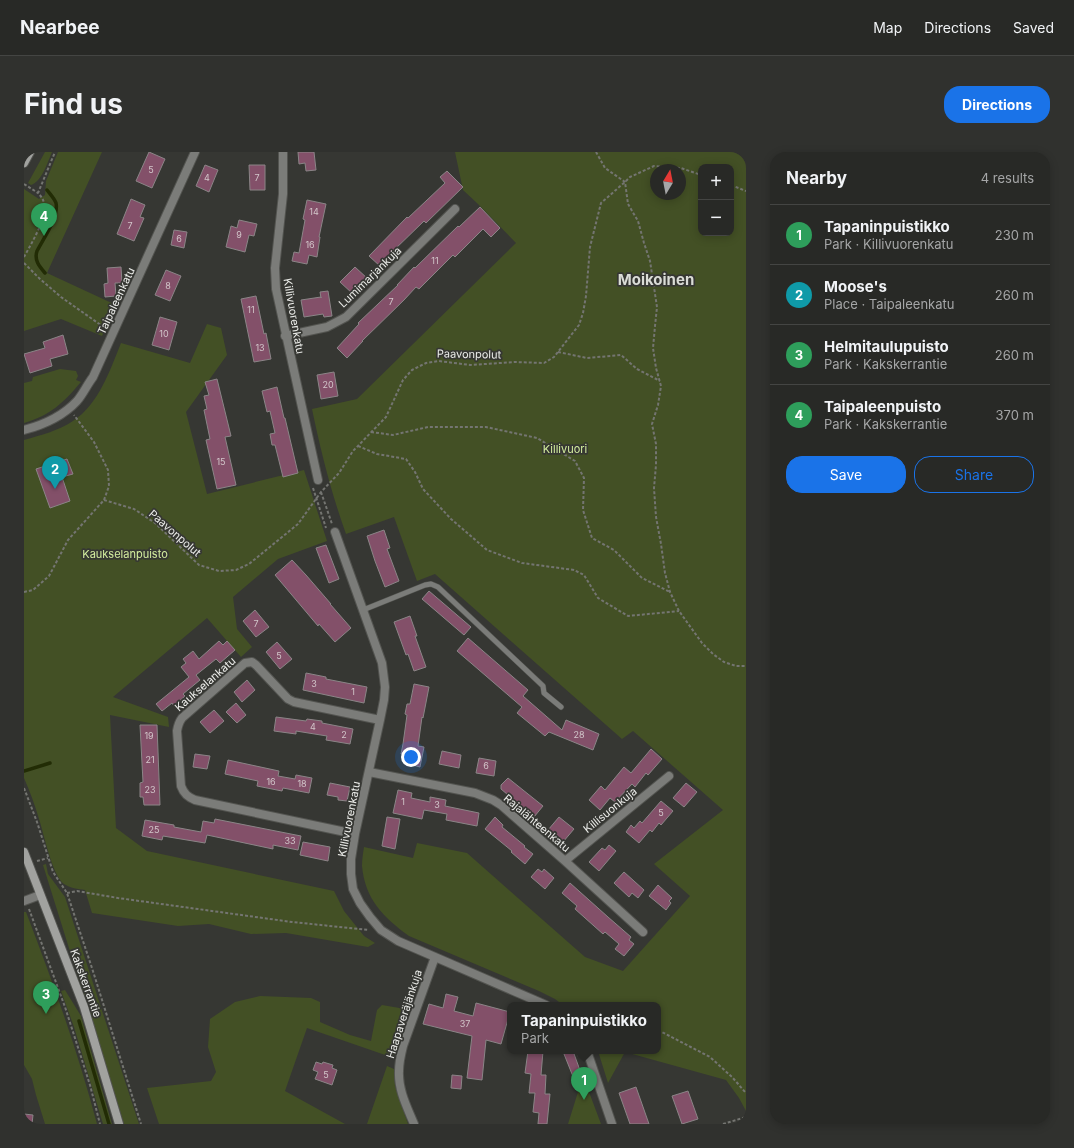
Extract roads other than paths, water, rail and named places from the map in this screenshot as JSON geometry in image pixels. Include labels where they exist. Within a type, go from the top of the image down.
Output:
[{"type":"main road","points":[[24,163],[30,152]]},
{"type":"main road","name":"Kakskerrantie","points":[[24,852],[84,1008],[119,1124]]},
{"type":"street","name":"Taipaleenkatu","points":[[24,430],[36,427],[69,409],[78,400],[93,378],[196,152]]},
{"type":"street","name":"Killivuorenkatu","points":[[283,152],[283,194],[275,268],[276,289],[315,482]]},
{"type":"street","name":"Lumimarjankuja","points":[[285,336],[328,327],[346,316],[455,209]]},
{"type":"street","name":"Killivuorenkatu","points":[[332,532],[382,663],[386,687],[355,834],[351,859],[353,889],[360,903],[381,930],[398,941],[539,1002]]},
{"type":"street","name":"Kaukselankatu","points":[[355,834],[195,800],[188,797],[183,792],[181,786],[177,726],[182,718],[245,663],[252,662],[288,699],[294,702],[380,720]]},
{"type":"street","name":"Rajalähteenkatu","points":[[369,772],[475,792],[485,796],[501,806],[565,861],[643,932]]},
{"type":"street","name":"Killisuonkuja","points":[[565,861],[669,776]]},
{"type":"street","points":[[25,901],[40,895]]},
{"type":"street","name":"Haapaveräjänkuja","points":[[414,1124],[402,1092],[399,1072],[400,1059],[403,1046],[434,957]]},
{"type":"street","points":[[588,1054],[612,1124]]},
{"type":"lane","points":[[363,610],[425,584],[431,584],[438,587],[543,686],[544,693],[561,707]]},
{"type":"waterway","points":[[45,273],[38,263],[36,254],[55,215],[56,203],[47,190]]},
{"type":"waterway","points":[[24,771],[50,763]]},
{"type":"waterway","points":[[79,1021],[109,1124]]},
{"type":"place","name":"Taipaleenpuisto","points":[[44,236]]},
{"type":"place","name":"Moose's","points":[[55,489]]},
{"type":"place","name":"Helmitaulupuisto","points":[[46,1014]]},
{"type":"place","name":"Tapaninpuistikko","points":[[584,1100]]},
{"type":"district","name":"Moikoinen","points":[[656,280]]},
{"type":"park label","name":"Killivuori","points":[[565,449]]},
{"type":"park label","name":"Kaukselanpuisto","points":[[125,554]]}]
